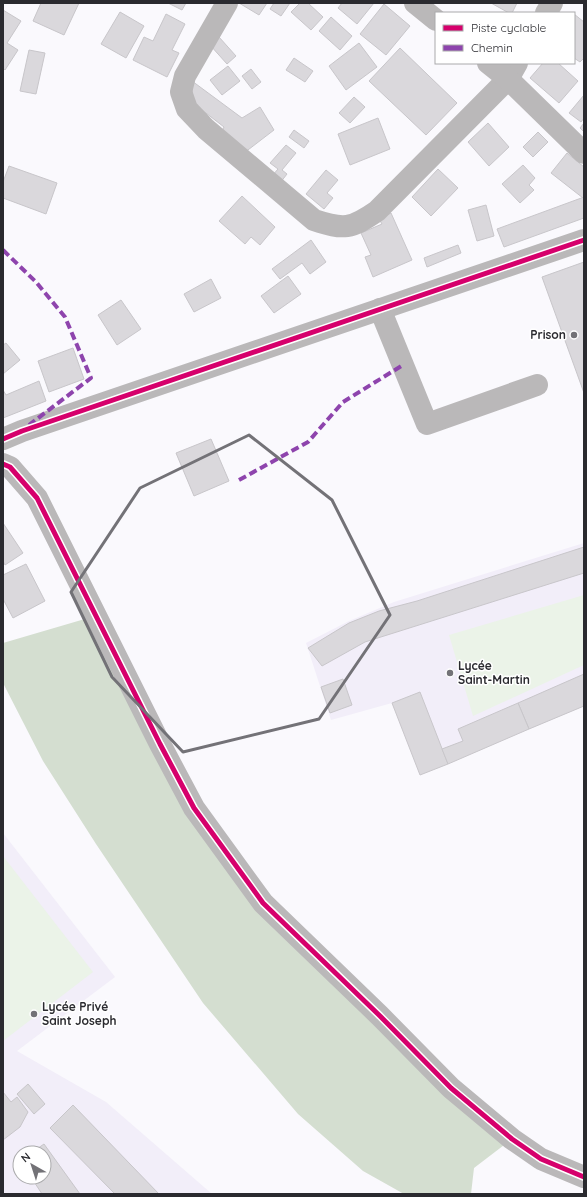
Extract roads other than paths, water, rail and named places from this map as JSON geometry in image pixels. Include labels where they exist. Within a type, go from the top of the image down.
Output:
[{"type":"street","points":[[227,3],[185,76],[181,92],[187,109],[206,129],[314,220],[332,226],[350,226],[362,221],[377,210],[512,71]]},
{"type":"street","points":[[415,3],[435,19]]},
{"type":"street","points":[[547,12],[552,3]]},
{"type":"street","points":[[491,64],[512,71],[584,153]]},
{"type":"street","points":[[3,439],[22,431],[584,240]]},
{"type":"street","points":[[380,309],[427,424],[538,385]]},
{"type":"street","points":[[3,464],[10,467],[37,498],[95,616],[194,808],[263,903],[380,1016],[451,1088],[512,1139],[541,1159],[584,1177]]},
{"type":"place","name":"Prison","points":[[574,335]]},
{"type":"place","name":"Lycée Saint-Martin","points":[[450,673]]},
{"type":"place","name":"Lycée Privé Saint Joseph","points":[[34,1014]]}]
